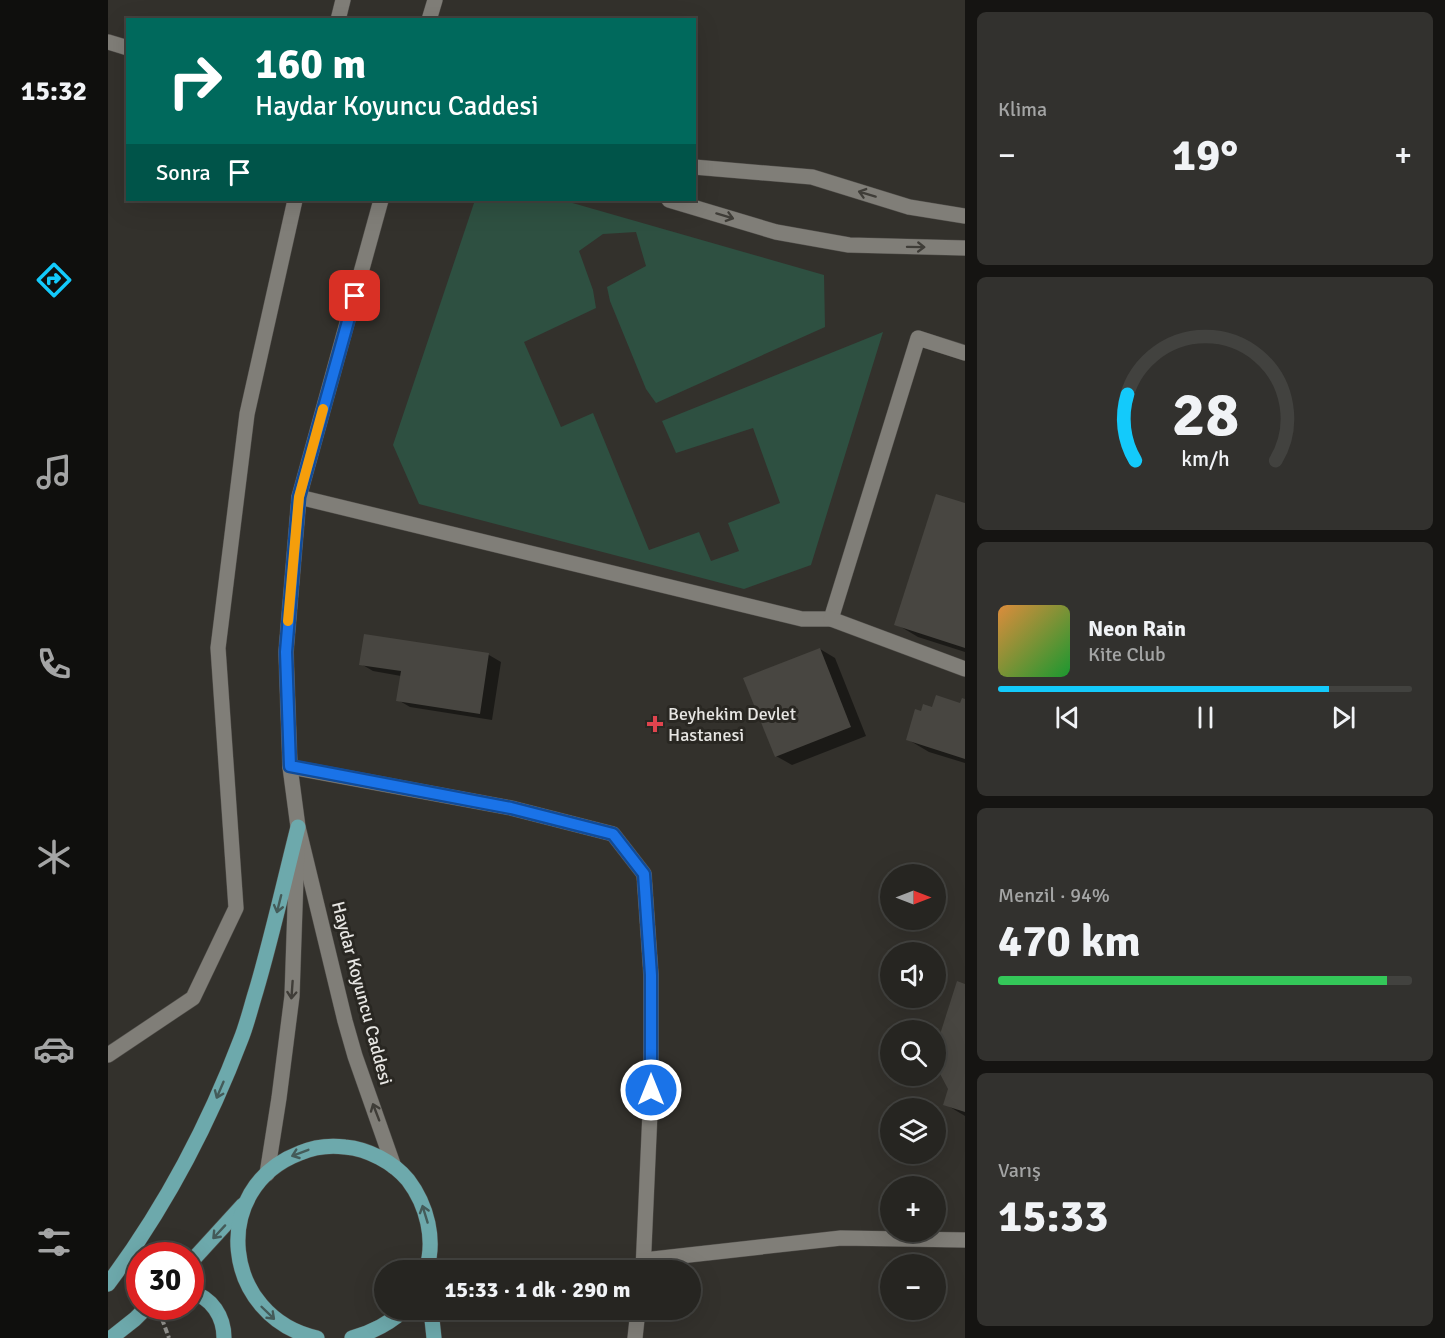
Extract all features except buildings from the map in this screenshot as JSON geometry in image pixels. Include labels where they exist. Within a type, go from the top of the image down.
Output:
[{"type":"main road","points":[[108,1284],[134,1249],[165,1199],[209,1116],[242,1038],[263,966],[298,827]]},
{"type":"main road","points":[[204,1248],[247,1201],[256,1186],[278,1164],[306,1150],[337,1146],[368,1152],[394,1167],[406,1178],[425,1212],[430,1235],[428,1260]]},
{"type":"main road","points":[[247,1201],[238,1233],[240,1266],[246,1282],[264,1309],[276,1320],[302,1336]]},
{"type":"main road","points":[[204,1298],[219,1313],[224,1326],[224,1338]]},
{"type":"main road","points":[[111,1338],[134,1320]]},
{"type":"main road","points":[[352,1338],[367,1334],[391,1320]]},
{"type":"main road","points":[[432,1320],[434,1338]]},
{"type":"street","points":[[338,18],[343,0]]},
{"type":"street","points":[[430,18],[435,0]]},
{"type":"street","points":[[108,42],[126,47]]},
{"type":"street","points":[[696,167],[812,177],[909,207],[965,216]]},
{"type":"street","points":[[108,1055],[192,998],[236,908],[218,648],[247,414],[295,201]]},
{"type":"street","name":"Haydar Koyuncu Caddesi","points":[[381,201],[299,497],[286,652],[290,766],[298,827],[345,1021],[394,1167]]},
{"type":"street","points":[[672,201],[776,232],[849,245],[965,248]]},
{"type":"street","points":[[831,619],[918,338],[965,353]]},
{"type":"street","points":[[299,497],[802,619],[831,619],[965,669]]},
{"type":"street","points":[[290,766],[511,808],[613,834],[644,874],[651,975],[651,1090],[644,1260]]},
{"type":"street","name":"Haydar Koyuncu Caddesi","points":[[267,1174],[292,996],[298,827]]},
{"type":"street","points":[[680,1260],[841,1238],[965,1240]]},
{"type":"street","points":[[635,1338],[637,1320]]},
{"type":"path","points":[[159,1320],[169,1338]]},
{"type":"green space","points":[[475,201],[565,201],[824,275],[825,327],[656,403],[646,389],[610,301],[607,287],[646,266],[636,232],[603,234],[579,251],[593,290],[596,308],[524,342],[561,427],[593,413],[649,550],[699,532],[711,561],[739,551],[728,523],[780,503],[753,428],[676,453],[662,421],[883,332],[811,565],[744,589],[419,504],[393,445]]},
{"type":"slow traffic","points":[[288,621],[299,497],[323,409]]},
{"type":"place","name":"Beyhekim Devlet Hastanesi","points":[[655,724]]},
{"type":"route","points":[[355,296],[299,497],[286,652],[290,766],[511,808],[613,834],[644,874],[651,975],[651,1090]]}]
